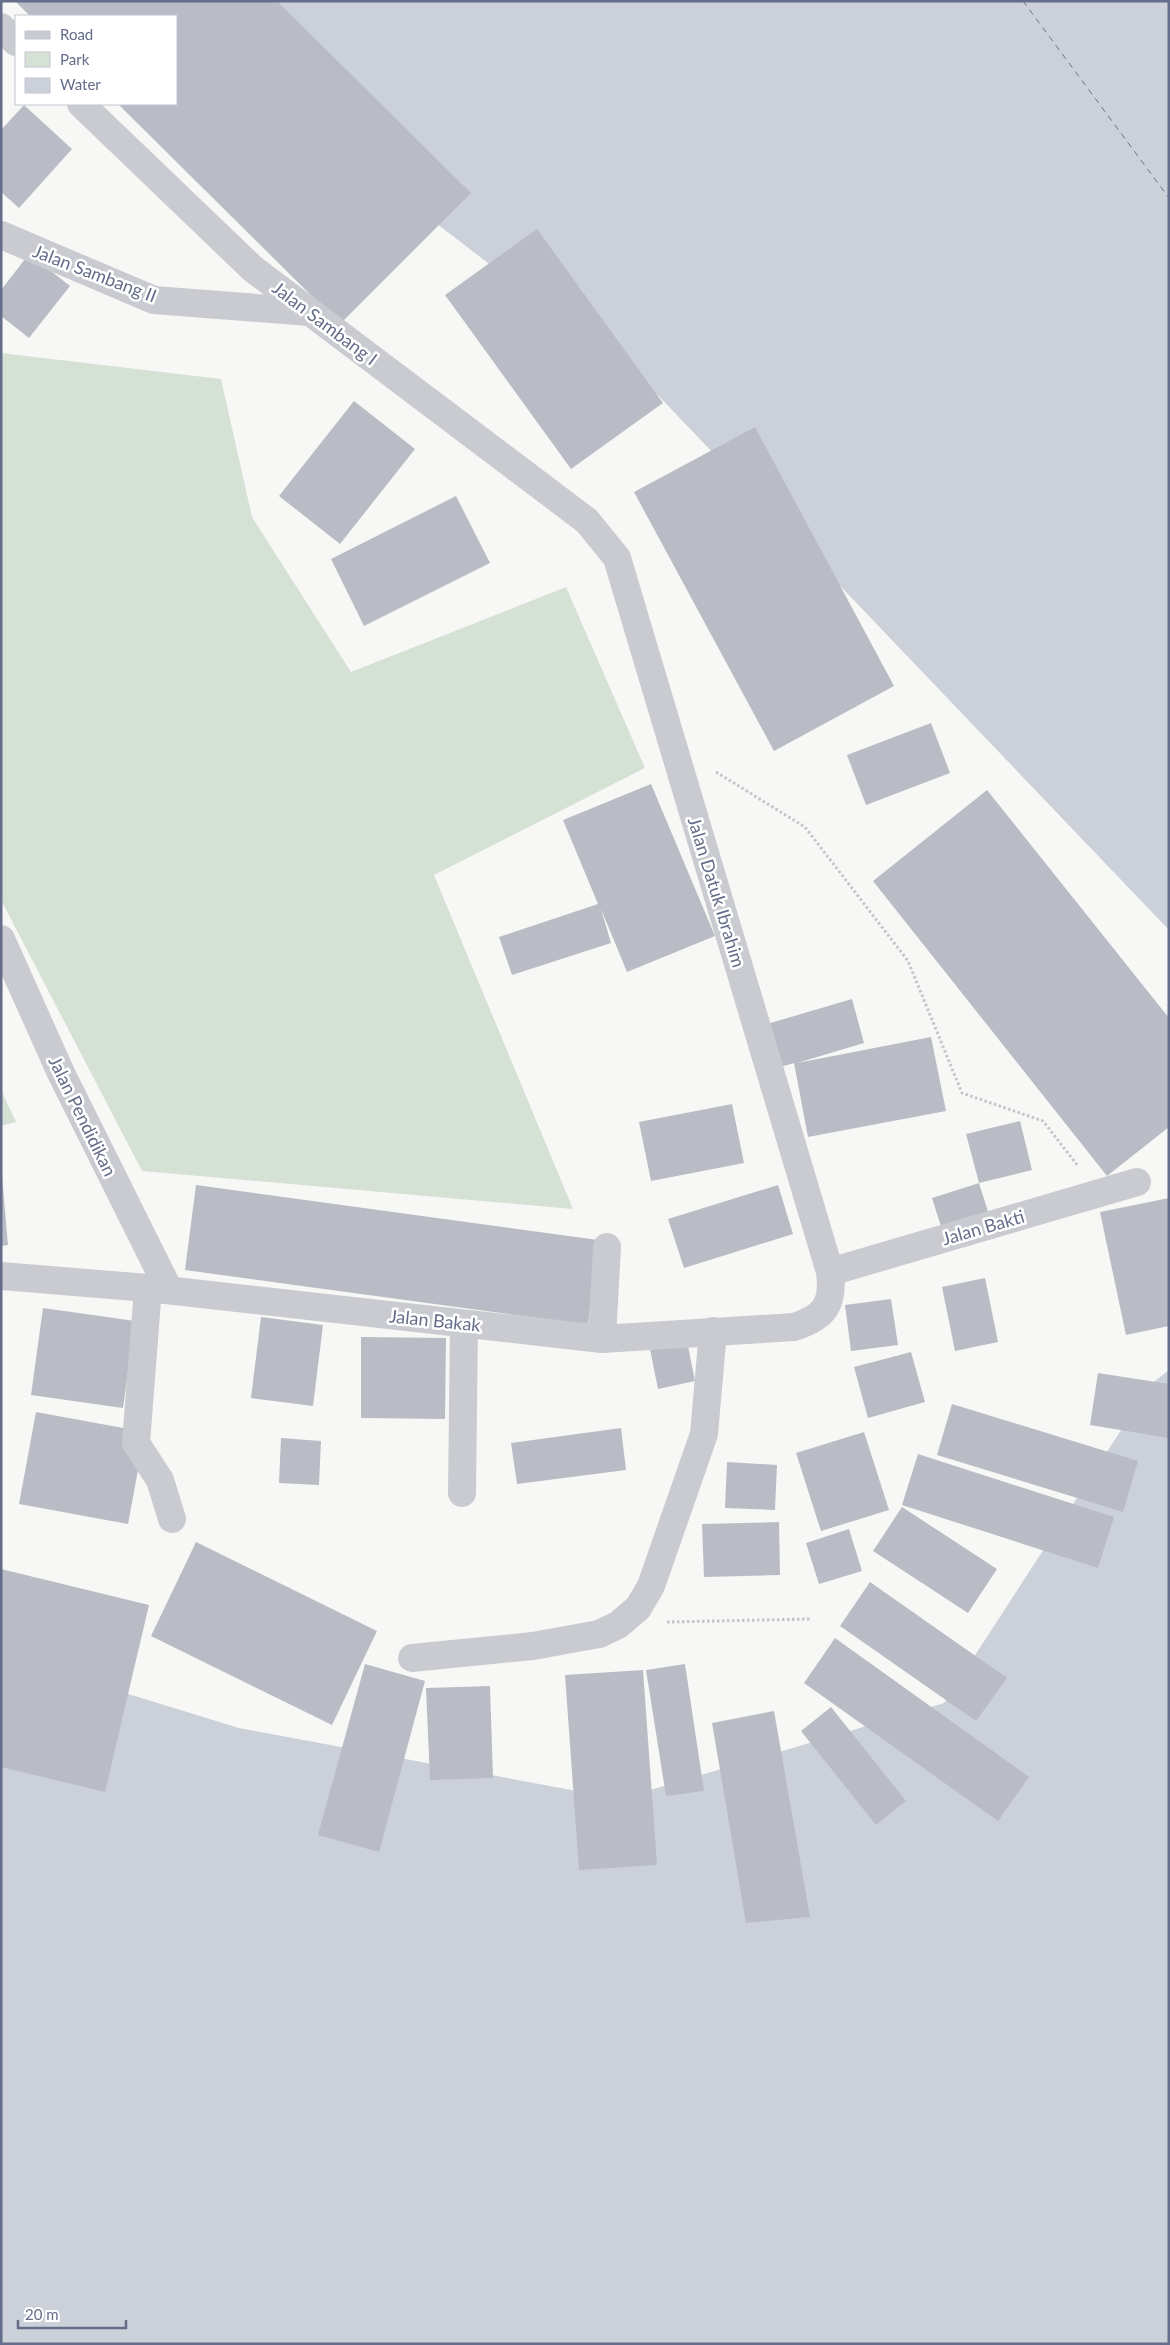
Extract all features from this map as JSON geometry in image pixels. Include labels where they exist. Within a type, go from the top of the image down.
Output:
[{"type":"street","points":[[1,27],[15,41]]},
{"type":"street","name":"Jalan Sambang I","points":[[82,105],[253,270],[587,521]]},
{"type":"street","name":"Jalan Sambang II","points":[[1,235],[154,300],[310,312]]},
{"type":"street","name":"Jalan Datuk Ibrahim","points":[[587,521],[616,558],[830,1272]]},
{"type":"street","name":"Jalan Pendidikan","points":[[1,939],[159,1289]]},
{"type":"street","name":"Jalan Bakti","points":[[830,1272],[1137,1182]]},
{"type":"street","points":[[602,1339],[607,1247]]},
{"type":"street","name":"Jalan Bakak","points":[[1,1276],[159,1289],[602,1339],[794,1327],[812,1321],[820,1315],[828,1303],[832,1287],[830,1272]]},
{"type":"street","points":[[159,1289],[136,1443],[160,1480],[172,1519]]},
{"type":"street","points":[[462,1493],[464,1324]]},
{"type":"street","points":[[412,1658],[533,1646],[599,1634],[618,1625],[638,1608],[651,1586],[704,1434],[713,1331]]},
{"type":"path","points":[[714,771],[805,826],[908,962],[962,1093],[1043,1121],[1100,1193]]},
{"type":"path","points":[[663,1622],[810,1619]]},
{"type":"green space","points":[[1,353],[221,379],[252,517],[351,672],[566,587],[645,768],[434,875],[573,1209],[142,1171],[1,900]]},
{"type":"green space","points":[[1,1090],[16,1122],[1,1126]]},
{"type":"water","points":[[151,1],[1169,1],[1169,930],[651,388],[235,69],[178,18],[178,15],[169,15]]},
{"type":"water","points":[[1169,1370],[1169,2344],[1,2344],[1,1655],[239,1728],[620,1799],[944,1703],[1151,1384]]},
{"type":"building","points":[[15,1],[277,1],[471,193],[340,324],[119,105],[178,105],[178,15],[29,15]]},
{"type":"building","points":[[24,105],[72,149],[19,208],[1,192],[1,130]]},
{"type":"building","points":[[537,229],[663,403],[571,469],[445,295]]},
{"type":"building","points":[[29,254],[70,286],[29,338],[1,316],[1,290]]},
{"type":"building","points":[[354,401],[415,449],[340,544],[279,496]]},
{"type":"building","points":[[755,427],[894,686],[774,751],[634,492]]},
{"type":"building","points":[[456,496],[490,563],[364,626],[331,559]]},
{"type":"building","points":[[931,723],[950,773],[866,805],[847,755]]},
{"type":"building","points":[[651,784],[715,936],[627,972],[601,909],[611,943],[512,975],[499,937],[598,904],[563,820]]},
{"type":"building","points":[[987,790],[1169,1018],[1169,1127],[1107,1176],[873,881]]},
{"type":"building","points":[[852,999],[864,1043],[797,1063],[931,1037],[946,1111],[808,1137],[794,1063],[780,1067],[767,1024]]},
{"type":"building","points":[[732,1104],[744,1163],[651,1181],[639,1122]]},
{"type":"building","points":[[1020,1121],[1032,1170],[979,1183],[966,1134]]},
{"type":"building","points":[[1,1164],[8,1245],[1,1246]]},
{"type":"building","points":[[979,1183],[990,1218],[943,1233],[932,1198]]},
{"type":"building","points":[[196,1185],[598,1240],[588,1325],[185,1270]]},
{"type":"building","points":[[778,1185],[793,1234],[684,1268],[668,1219]]},
{"type":"building","points":[[1169,1198],[1169,1326],[1126,1335],[1100,1212]]},
{"type":"building","points":[[985,1278],[998,1342],[955,1351],[942,1287]]},
{"type":"building","points":[[891,1299],[898,1345],[851,1351],[845,1305]]},
{"type":"building","points":[[43,1308],[135,1321],[123,1408],[31,1395]]},
{"type":"building","points":[[261,1317],[323,1325],[313,1406],[251,1398]]},
{"type":"building","points":[[361,1337],[446,1338],[445,1419],[361,1418]]},
{"type":"building","points":[[687,1341],[695,1381],[658,1389],[650,1349]]},
{"type":"building","points":[[911,1352],[925,1402],[868,1418],[854,1367]]},
{"type":"building","points":[[1098,1373],[1169,1384],[1169,1438],[1090,1425]]},
{"type":"building","points":[[952,1404],[1138,1461],[1123,1512],[937,1455]]},
{"type":"building","points":[[36,1412],[145,1432],[128,1524],[19,1504]]},
{"type":"building","points":[[621,1428],[626,1470],[517,1484],[511,1443]]},
{"type":"building","points":[[864,1432],[889,1510],[821,1531],[796,1453]]},
{"type":"building","points":[[281,1438],[321,1441],[319,1485],[279,1483]]},
{"type":"building","points":[[918,1454],[1114,1517],[1098,1568],[902,1505]]},
{"type":"building","points":[[727,1462],[777,1465],[775,1510],[725,1508]]},
{"type":"building","points":[[902,1507],[997,1569],[968,1613],[873,1551]]},
{"type":"building","points":[[779,1522],[780,1575],[704,1577],[702,1524]]},
{"type":"building","points":[[849,1529],[862,1571],[819,1584],[806,1543]]},
{"type":"building","points":[[196,1542],[377,1631],[332,1725],[151,1636]]},
{"type":"building","points":[[1,1569],[149,1605],[105,1792],[1,1767]]},
{"type":"building","points":[[870,1582],[1007,1678],[976,1721],[840,1626]]},
{"type":"building","points":[[835,1638],[1029,1777],[998,1821],[804,1683]]},
{"type":"building","points":[[365,1664],[425,1681],[379,1852],[318,1835]]},
{"type":"building","points":[[685,1664],[704,1791],[666,1796],[646,1670]]},
{"type":"building","points":[[643,1670],[657,1865],[579,1870],[565,1675]]},
{"type":"building","points":[[490,1686],[493,1778],[430,1780],[426,1688]]},
{"type":"building","points":[[831,1707],[906,1801],[876,1825],[801,1731]]},
{"type":"building","points":[[774,1711],[810,1917],[746,1923],[712,1723]]},
{"type":"ferry route","points":[[1023,1],[1169,198]]}]
